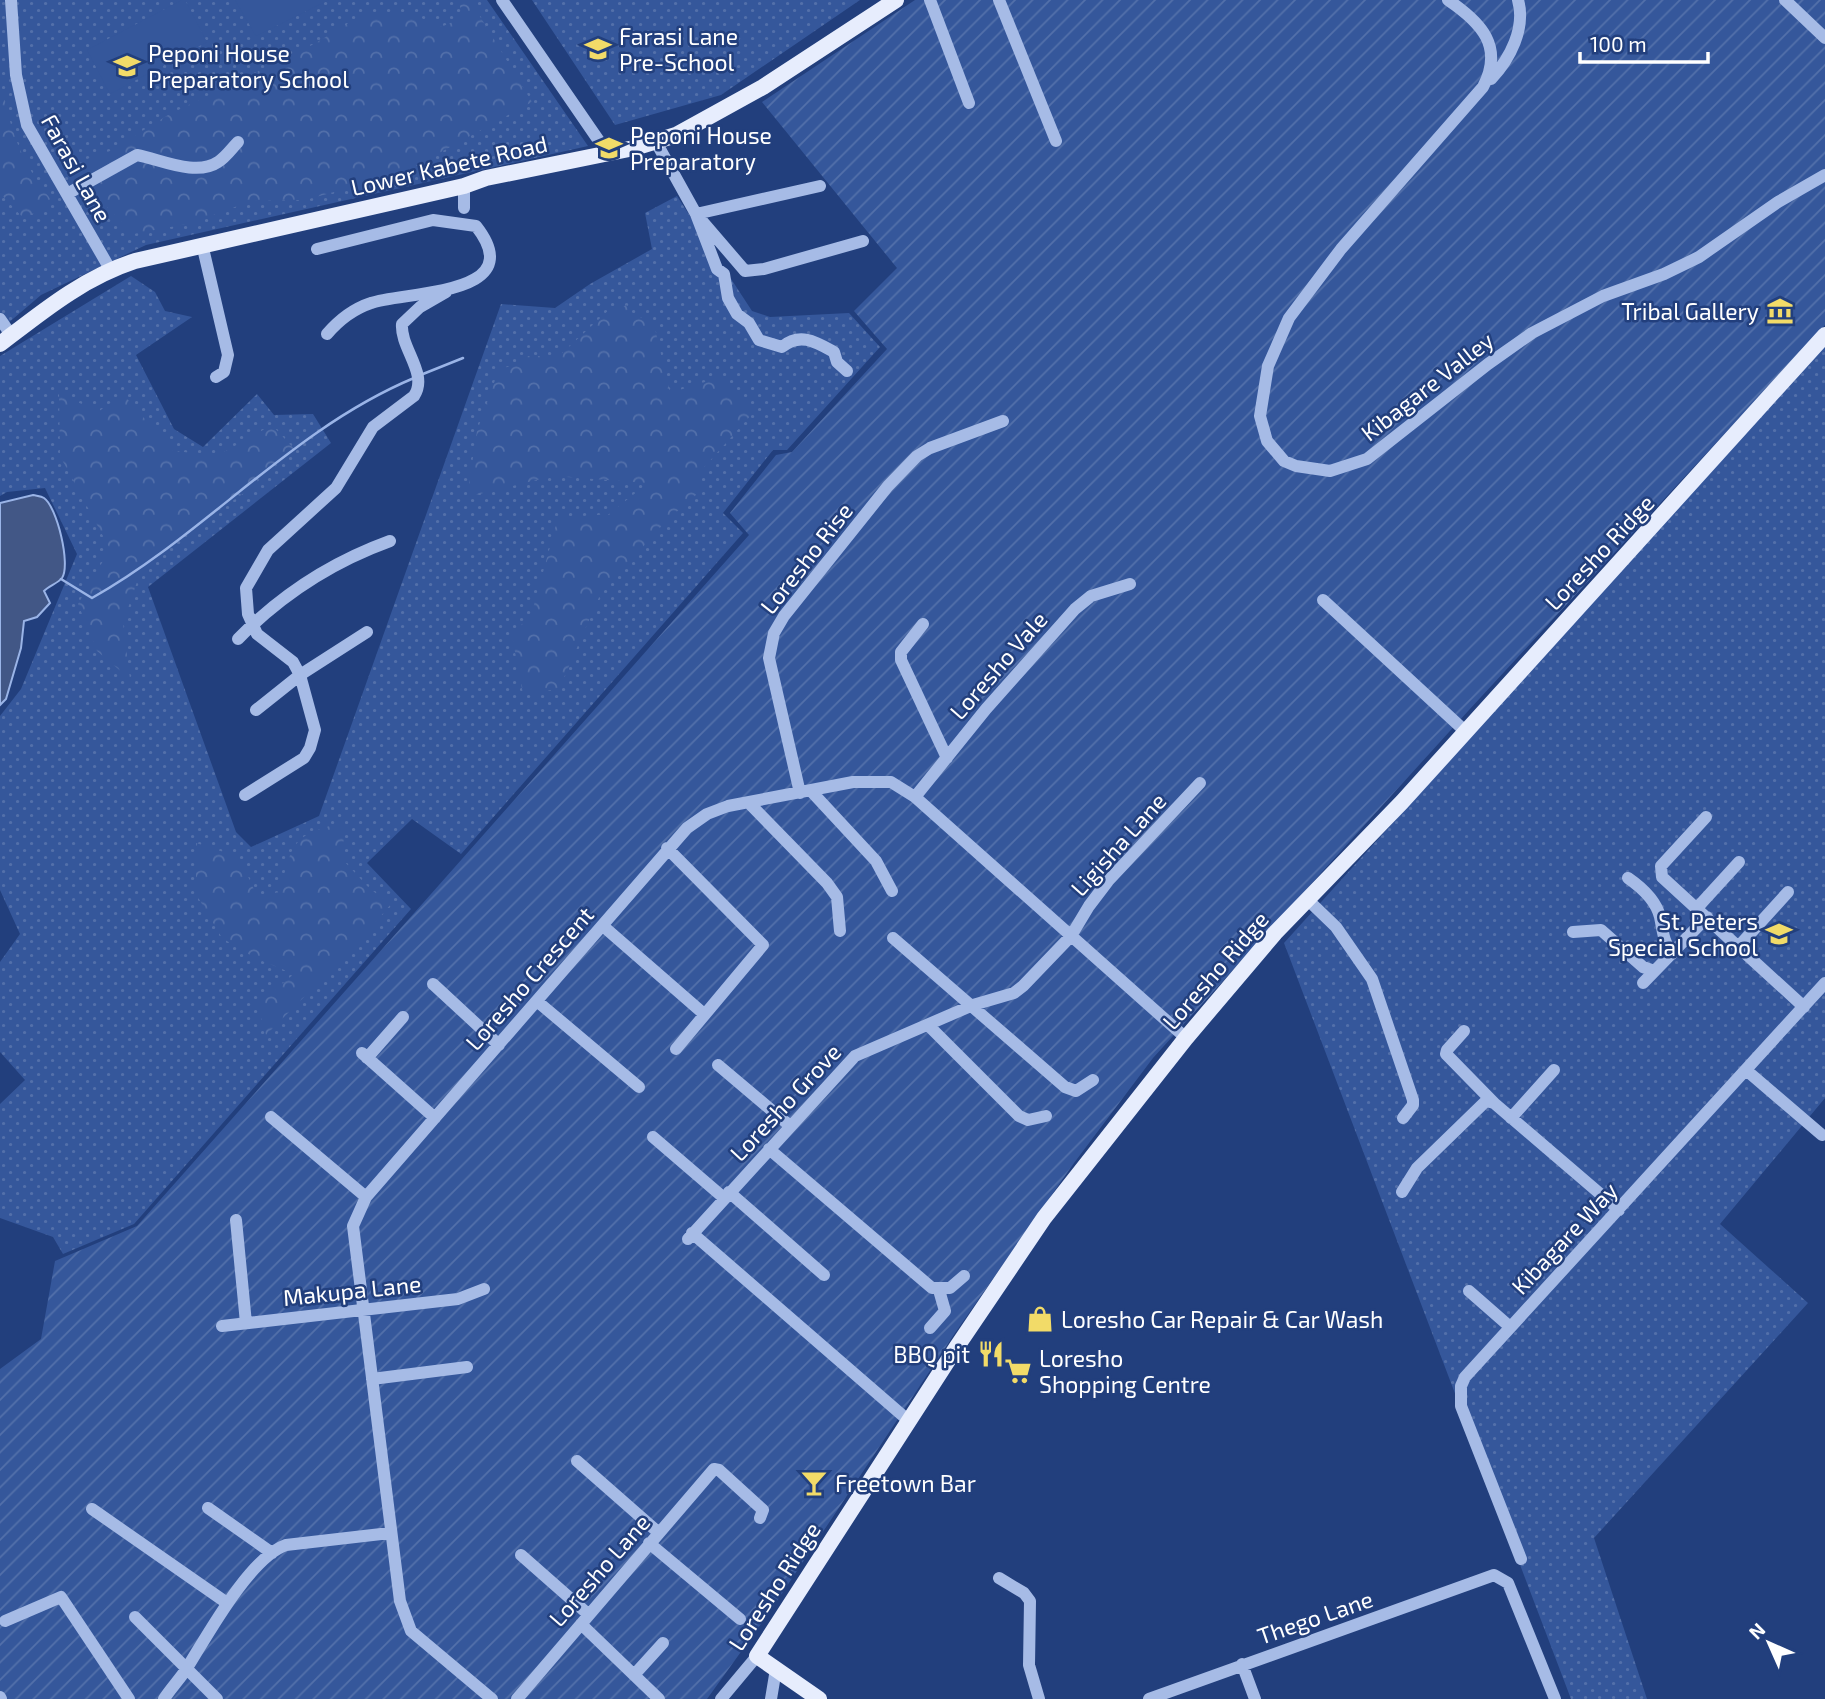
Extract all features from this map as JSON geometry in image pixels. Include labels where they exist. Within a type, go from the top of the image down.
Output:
[{"type":"main road","name":"Lower Kabete Road","points":[[6,339],[58,299],[110,269],[202,244],[464,186],[486,178],[656,142],[702,124],[897,0]]},
{"type":"main road","name":"Loresho Ridge","points":[[757,1656],[1044,1219],[1186,1038],[1275,933],[1402,802],[1825,335]]},
{"type":"main road","points":[[757,1656],[819,1699]]},
{"type":"street","points":[[502,0],[608,154]]},
{"type":"street","points":[[930,0],[969,103]]},
{"type":"street","points":[[999,0],[1056,141]]},
{"type":"street","name":"Kibagare Valley","points":[[1448,0],[1474,22],[1489,43],[1494,64],[1483,87],[1341,249],[1301,300],[1281,334],[1268,366],[1260,416],[1267,441],[1284,461],[1296,466],[1330,471],[1367,459],[1488,364],[1540,328],[1603,296],[1655,278],[1699,257],[1778,202],[1825,175]]},
{"type":"street","points":[[1483,87],[1502,66],[1515,41],[1521,16],[1518,0]]},
{"type":"street","points":[[1785,0],[1825,38]]},
{"type":"street","name":"Farasi Lane","points":[[7,3],[16,75],[27,125],[110,269]]},
{"type":"street","points":[[67,194],[136,155],[172,163],[207,166],[218,163],[238,142]]},
{"type":"street","points":[[656,142],[696,214],[716,267],[724,274],[728,298],[759,340],[782,347],[789,342],[805,338],[814,341],[834,352],[837,362],[847,371]]},
{"type":"street","points":[[245,795],[304,758],[310,748],[314,730],[300,675],[293,662],[261,639],[248,614],[246,588],[256,567],[276,541],[303,520],[336,488],[373,427],[418,390],[416,369],[404,343],[402,324],[421,307],[480,275],[489,258],[483,236],[464,215],[464,186]]},
{"type":"street","points":[[696,214],[820,186]]},
{"type":"street","points":[[696,214],[745,271],[764,269],[863,241]]},
{"type":"street","points":[[317,249],[433,220],[464,215]]},
{"type":"street","points":[[202,244],[228,355],[224,372],[216,377]]},
{"type":"street","points":[[327,334],[338,321],[370,303],[446,292]]},
{"type":"street","points":[[0,319],[6,339]]},
{"type":"street","name":"Loresho Rise","points":[[806,792],[769,658],[774,633],[784,616],[888,486],[917,456],[930,447],[1003,421]]},
{"type":"street","points":[[238,639],[253,624],[327,569],[390,541]]},
{"type":"street","name":"Loresho Vale","points":[[915,797],[986,709],[1084,600],[1130,584]]},
{"type":"street","points":[[1322,600],[1465,731]]},
{"type":"street","points":[[923,624],[901,652],[901,660],[947,758]]},
{"type":"street","points":[[256,710],[300,675],[367,632]]},
{"type":"street","name":"Loresho Crescent","points":[[492,1699],[411,1631],[396,1586],[353,1233],[358,1210],[366,1197],[538,1002],[667,848],[707,814],[853,782],[891,782],[915,797],[1186,1038]]},
{"type":"street","name":"Ligisha Lane","points":[[1071,936],[1088,906],[1108,881],[1200,783]]},
{"type":"street","points":[[806,792],[876,861],[892,891]]},
{"type":"street","points":[[749,803],[827,883],[837,897],[840,931]]},
{"type":"street","points":[[1706,817],[1665,861],[1660,870],[1662,877],[1804,1007]]},
{"type":"street","points":[[667,848],[763,945],[676,1049]]},
{"type":"street","points":[[1643,983],[1672,954],[1739,862]]},
{"type":"street","points":[[1628,878],[1642,888],[1659,914],[1663,941],[1672,954]]},
{"type":"street","points":[[1739,946],[1788,892]]},
{"type":"street","points":[[1308,901],[1336,927],[1372,979],[1413,1100],[1413,1105],[1403,1118]]},
{"type":"street","points":[[603,926],[704,1014]]},
{"type":"street","points":[[1573,932],[1601,929],[1643,967],[1654,971]]},
{"type":"street","name":"Loresho Grove","points":[[909,1421],[690,1236],[855,1056],[973,1005],[1014,993],[1071,936]]},
{"type":"street","points":[[893,938],[1065,1087],[1076,1091],[1093,1080]]},
{"type":"street","points":[[433,984],[499,1045]]},
{"type":"street","name":"Kibagare Way","points":[[1521,1559],[1460,1397],[1461,1387],[1470,1370],[1509,1326],[1825,984]]},
{"type":"street","points":[[538,1002],[639,1087]]},
{"type":"street","points":[[402,1017],[364,1055],[435,1118]]},
{"type":"street","points":[[929,1026],[1018,1116],[1028,1120],[1045,1116]]},
{"type":"street","points":[[1465,1031],[1447,1049],[1446,1054],[1494,1103],[1619,1210]]},
{"type":"street","points":[[718,1065],[789,1125]]},
{"type":"street","points":[[1511,1118],[1554,1070]]},
{"type":"street","points":[[1746,1070],[1822,1135]]},
{"type":"street","points":[[1402,1192],[1417,1168],[1479,1104],[1486,1101],[1494,1103]]},
{"type":"street","points":[[271,1118],[366,1197]]},
{"type":"street","points":[[653,1137],[824,1275]]},
{"type":"street","points":[[769,1149],[897,1260],[939,1290],[945,1311],[930,1328]]},
{"type":"street","points":[[236,1220],[246,1323]]},
{"type":"street","points":[[939,1290],[950,1288],[964,1276]]},
{"type":"street","name":"Makupa Lane","points":[[222,1326],[458,1299],[484,1289]]},
{"type":"street","points":[[1469,1291],[1509,1326]]},
{"type":"street","points":[[372,1379],[467,1367]]},
{"type":"street","points":[[577,1461],[659,1533]]},
{"type":"street","name":"Loresho Lane","points":[[517,1699],[714,1469],[719,1470],[763,1510],[760,1518]]},
{"type":"street","points":[[208,1508],[272,1553]]},
{"type":"street","points":[[92,1509],[227,1602]]},
{"type":"street","points":[[164,1699],[227,1602],[272,1553],[286,1545],[390,1533]]},
{"type":"street","points":[[649,1543],[740,1619]]},
{"type":"street","points":[[521,1555],[659,1699]]},
{"type":"street","name":"Thego Lane","points":[[1149,1699],[1494,1575],[1508,1583],[1555,1699]]},
{"type":"street","points":[[999,1578],[1024,1593],[1030,1601],[1029,1665],[1039,1699]]},
{"type":"street","points":[[5,1622],[61,1597],[129,1699]]},
{"type":"street","points":[[135,1617],[185,1670],[217,1699]]},
{"type":"street","points":[[634,1675],[663,1643]]},
{"type":"street","name":"Loresho Ridge","points":[[721,1699],[757,1656]]},
{"type":"street","points":[[1242,1664],[1255,1699]]},
{"type":"street","points":[[771,1699],[776,1669]]},
{"type":"green space","points":[[0,0],[487,0],[588,146],[146,245],[41,295],[0,330]]},
{"type":"green space","points":[[185,0],[207,42],[110,94],[87,50]]},
{"type":"green space","points":[[235,0],[329,0],[256,36]]},
{"type":"green space","points":[[459,0],[470,0],[532,102],[403,173],[305,200],[251,201],[192,223],[133,234],[67,166],[110,151],[168,115],[314,44],[362,15],[410,13],[441,27],[462,18]]},
{"type":"green space","points":[[532,0],[860,0],[721,95],[615,125]]},
{"type":"green space","points":[[915,0],[1825,0],[1825,325],[1469,710],[1153,1058],[1074,1163],[955,1333],[771,1610],[707,1699],[0,1699],[0,1369],[41,1339],[55,1261],[137,1226],[749,535],[730,513],[776,455],[792,452],[887,349],[854,311],[897,268],[762,102]]},
{"type":"green space","points":[[0,81],[18,145],[52,201],[24,219],[0,193]]},
{"type":"green space","points":[[677,196],[752,311],[770,317],[849,313],[880,347],[787,450],[773,450],[723,513],[743,533],[461,854],[412,819],[367,863],[411,909],[134,1224],[63,1254],[53,1237],[0,1218],[0,1104],[25,1080],[0,1052],[0,962],[20,934],[0,890],[0,716],[21,689],[77,554],[45,488],[7,492],[0,496],[0,356],[131,276],[155,292],[165,311],[192,317],[136,355],[174,429],[203,447],[257,394],[274,415],[313,414],[331,443],[148,587],[236,832],[251,847],[319,816],[501,304],[555,308],[590,284],[652,249],[645,213]]},
{"type":"green space","points":[[626,305],[635,316],[653,320],[670,393],[724,376],[752,414],[698,474],[704,488],[666,521],[600,595],[559,689],[523,694],[512,636],[532,612],[558,518],[609,514],[648,483],[553,476],[467,497],[477,431],[499,369],[515,365],[518,356],[559,356],[610,309],[616,311]]},
{"type":"green space","points":[[1825,346],[1825,1098],[1720,1224],[1808,1303],[1594,1538],[1647,1699],[1571,1699],[1284,943]]},
{"type":"green space","points":[[59,393],[98,412],[123,394],[172,450],[215,457],[272,425],[295,450],[244,493],[186,533],[140,573],[123,623],[130,679],[97,651],[78,604],[110,549],[60,456]]},
{"type":"green space","points":[[344,822],[343,860],[370,889],[391,904],[357,944],[266,1035],[257,1004],[294,974],[255,958],[222,938],[196,894],[196,843],[239,857],[257,896],[280,892],[292,851],[304,837]]},
{"type":"shaded area","points":[[33,495],[44,498],[54,512],[64,549],[64,571],[60,580],[44,591],[50,603],[37,617],[24,621],[21,648],[6,699],[0,705],[0,503]]},
{"type":"waterway","points":[[423,374],[463,358]]},
{"type":"waterway","points":[[61,579],[92,598],[173,544],[328,425],[370,399],[414,378]]},
{"type":"place","name":"Farasi Lane Pre-School","points":[[598,49]]},
{"type":"place","name":"Peponi House Preparatory School","points":[[127,66]]},
{"type":"place","name":"Peponi House Preparatory","points":[[609,148]]},
{"type":"place","name":"Tribal Gallery","points":[[1780,311]]},
{"type":"place","name":"St. Peters Special School","points":[[1779,934]]},
{"type":"place","name":"Loresho Car Repair & Car Wash","points":[[1040,1319]]},
{"type":"place","name":"BBQ pit","points":[[991,1354]]},
{"type":"place","name":"Loresho Shopping Centre","points":[[1018,1371]]},
{"type":"place","name":"Freetown Bar","points":[[814,1483]]}]
